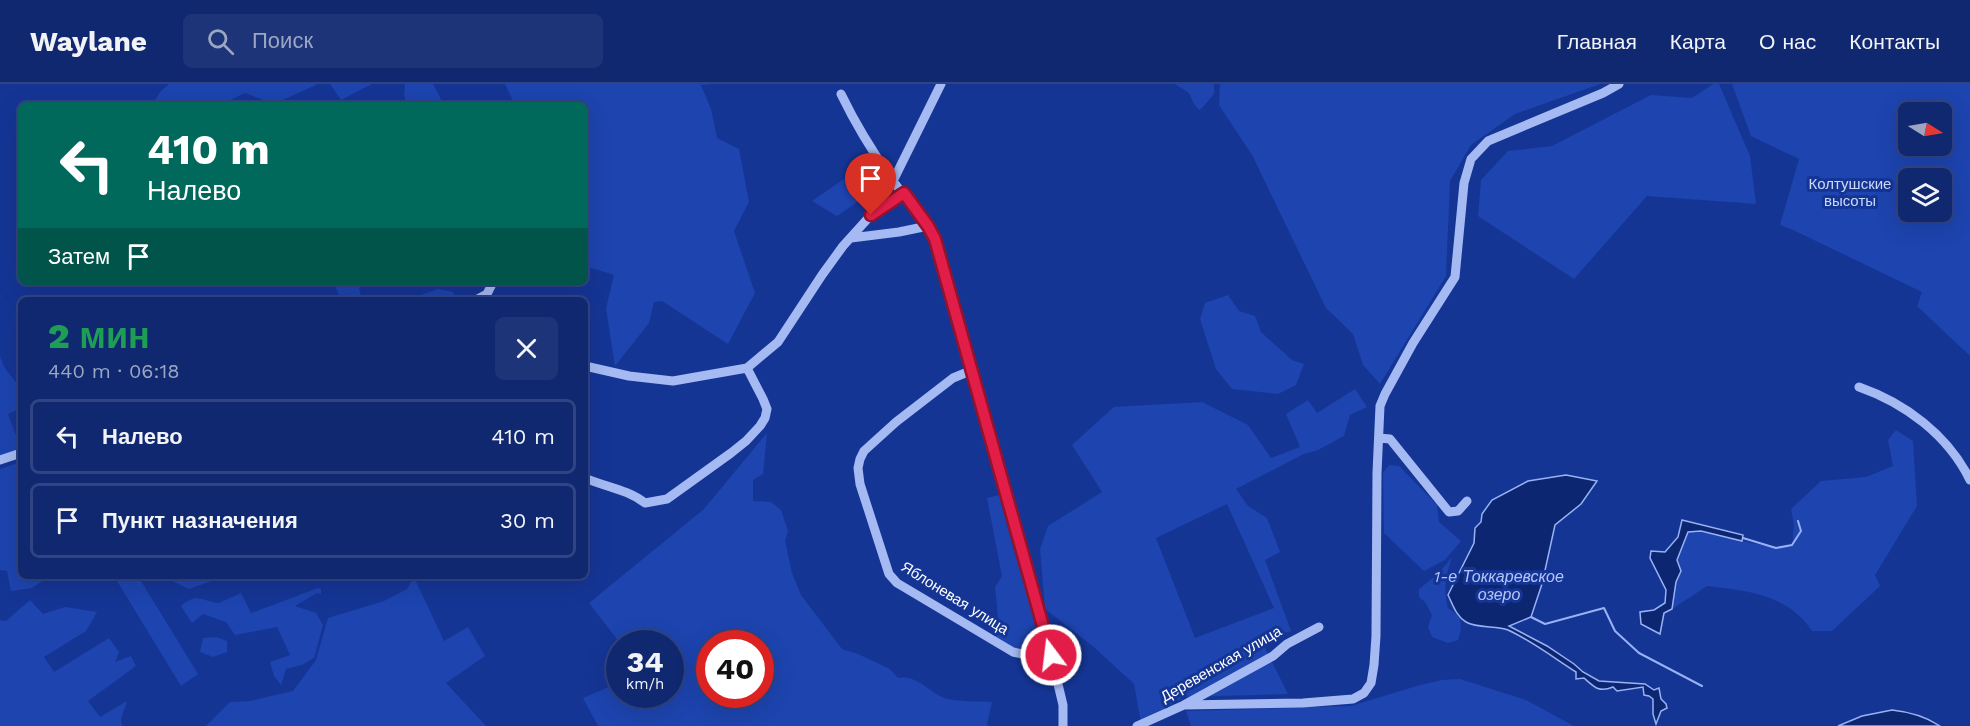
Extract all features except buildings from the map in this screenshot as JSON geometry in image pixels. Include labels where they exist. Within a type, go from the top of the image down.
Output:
[{"type":"street","points":[[893,181],[941,84]]},
{"type":"street","points":[[1184,705],[1303,703],[1353,699],[1364,693],[1371,683],[1376,636],[1377,473],[1380,406],[1384,394],[1455,277],[1464,183],[1471,159],[1488,141],[1603,93],[1619,84]]},
{"type":"street","points":[[841,94],[857,127],[935,239],[1051,655],[1062,705],[1063,726]]},
{"type":"street","points":[[588,367],[629,376],[673,381],[747,368],[778,342],[822,274],[871,215],[904,193]]},
{"type":"street","points":[[851,238],[928,226]]},
{"type":"street","points":[[482,297],[487,294],[492,285]]},
{"type":"street","points":[[588,479],[621,489],[645,503],[667,499],[746,441],[765,418],[767,409],[747,368]]},
{"type":"street","name":"Яблоневая улица","points":[[970,371],[953,378],[931,394],[864,451],[858,468],[860,484],[889,574],[897,583],[1013,652],[1035,657],[1051,655]]},
{"type":"street","points":[[1859,387],[1896,402],[1919,420],[1939,437],[1959,461],[1970,480]]},
{"type":"street","points":[[1379,438],[1390,439],[1449,512],[1458,511],[1467,501]]},
{"type":"street","points":[[0,460],[18,454]]},
{"type":"street","name":"Деревенская улица","points":[[1137,726],[1184,705],[1273,656],[1287,644],[1319,627]]},
{"type":"green space","points":[[169,84],[318,84],[278,102],[269,102],[245,93],[228,102],[154,102]]},
{"type":"green space","points":[[330,84],[372,84],[341,100]]},
{"type":"green space","points":[[405,84],[433,84],[442,102],[406,102]]},
{"type":"green space","points":[[505,84],[714,84],[701,85],[711,109],[717,138],[739,149],[749,202],[734,231],[755,293],[728,344],[662,301],[654,302],[649,323],[615,366],[606,309],[614,275],[588,267],[588,102],[514,102]]},
{"type":"green space","points":[[1175,84],[1214,84],[1214,94],[1199,110],[1189,93]]},
{"type":"green space","points":[[1220,84],[1600,84],[1515,114],[1471,145],[1450,181],[1446,276],[1380,384],[1363,365],[1353,334],[1326,308],[1252,155],[1219,105]]},
{"type":"green space","points":[[1713,84],[1719,84],[1750,156],[1756,204],[1647,196],[1574,279],[1478,216],[1481,180],[1508,151],[1552,146],[1651,95],[1692,98]]},
{"type":"green space","name":"Колтушские высоты","points":[[1732,84],[1970,84],[1970,356],[1917,306],[1922,292],[1780,225],[1799,159],[1751,136]]},
{"type":"green space","points":[[854,172],[869,194],[837,216],[812,201]]},
{"type":"green space","points":[[335,285],[364,285],[359,288],[361,297],[339,297]]},
{"type":"green space","points":[[438,289],[453,292],[455,297],[415,297]]},
{"type":"green space","points":[[1228,295],[1239,311],[1255,316],[1261,332],[1292,360],[1304,364],[1296,385],[1278,394],[1232,389],[1216,369],[1200,319],[1205,303]]},
{"type":"green space","points":[[0,356],[4,367],[18,385],[18,409],[8,414],[18,438],[18,450],[0,456]]},
{"type":"green space","points":[[1355,389],[1367,407],[1350,415],[1344,436],[1236,489],[1248,506],[1267,518],[1280,552],[1265,560],[1291,631],[1261,640],[1288,694],[1184,697],[1141,723],[1134,684],[1095,648],[1045,609],[1040,549],[1048,526],[1102,492],[1072,445],[1114,407],[1202,402],[1248,425],[1271,458],[1300,447],[1286,414],[1308,400],[1317,413]],"holes":[[[1227,504],[1274,608],[1195,638],[1156,538]]]},
{"type":"green space","points":[[1896,430],[1913,441],[1917,506],[1875,575],[1880,586],[1832,631],[1812,631],[1791,609],[1766,596],[1722,588],[1707,586],[1672,609],[1676,582],[1681,572],[1677,560],[1688,532],[1714,534],[1765,545],[1792,545],[1794,525],[1791,509],[1821,481],[1866,477],[1893,466],[1888,440]]},
{"type":"green space","points":[[767,433],[763,474],[753,480],[753,501],[771,502],[781,510],[788,531],[785,541],[792,573],[801,595],[842,649],[890,669],[898,678],[905,677],[917,681],[945,698],[992,702],[987,724],[989,726],[598,726],[583,698],[606,688],[606,708],[684,708],[684,630],[610,630],[589,603],[704,509]]},
{"type":"green space","points":[[18,463],[18,579],[46,579],[32,588],[11,591],[7,571],[0,570],[0,469]]},
{"type":"green space","points":[[1389,465],[1399,466],[1437,505],[1439,522],[1461,541],[1445,560],[1424,571],[1384,533],[1383,473]]},
{"type":"green space","points":[[999,495],[1016,558],[1023,572],[1042,655],[1015,649],[995,637],[999,628],[995,587],[1002,576],[987,498]]},
{"type":"green space","points":[[1452,557],[1445,589],[1448,608],[1460,617],[1461,630],[1458,640],[1448,643],[1432,637],[1428,627],[1432,615],[1425,602],[1419,597],[1419,589],[1439,573]]},
{"type":"green space","points":[[116,579],[140,579],[198,674],[181,686]]},
{"type":"green space","points":[[170,579],[214,579],[189,589]]},
{"type":"green space","points":[[415,579],[444,641],[468,627],[485,656],[446,683],[486,726],[206,726],[230,702],[250,701],[293,691],[316,660],[328,618],[384,601],[407,589]]},
{"type":"green space","points":[[318,588],[321,589],[321,594],[317,593],[295,606],[316,613],[323,625],[314,658],[302,665],[286,669],[281,685],[274,676],[270,662],[290,655],[277,627],[235,635],[226,622],[203,614],[192,623],[181,606],[195,598],[219,603],[241,593],[251,613]]},
{"type":"green space","points":[[30,600],[43,614],[65,607],[97,612],[86,631],[44,657],[54,672],[109,638],[119,652],[115,662],[131,656],[136,666],[88,701],[100,717],[127,701],[121,719],[122,726],[0,726],[0,620],[6,621]]},
{"type":"green space","points":[[216,637],[227,641],[227,652],[213,657],[200,652],[203,638]]},
{"type":"green space","points":[[1460,679],[1526,700],[1574,726],[1191,726],[1186,711],[1351,706],[1420,685]]},
{"type":"water","name":"1-е Токкаревское озеро","points":[[1566,475],[1597,481],[1581,504],[1555,525],[1542,584],[1531,617],[1509,626],[1547,646],[1599,681],[1645,684],[1654,690],[1659,688],[1661,699],[1667,708],[1661,711],[1656,724],[1653,699],[1644,695],[1643,687],[1617,691],[1613,687],[1600,689],[1584,678],[1576,679],[1576,672],[1517,634],[1504,629],[1476,626],[1466,622],[1457,613],[1448,595],[1474,543],[1475,528],[1481,522],[1482,514],[1492,500],[1528,481]]},
{"type":"water","points":[[1682,520],[1743,535],[1742,541],[1701,531],[1688,532],[1677,560],[1681,571],[1676,582],[1672,609],[1664,613],[1660,634],[1641,624],[1640,612],[1654,610],[1665,603],[1666,590],[1650,558],[1651,551],[1665,552],[1678,537]]},
{"type":"water","points":[[1892,710],[1918,715],[1940,726],[1838,726],[1862,716]]},
{"type":"waterway","points":[[1743,538],[1776,548],[1792,545],[1801,531],[1798,521]]},
{"type":"waterway","points":[[1531,617],[1545,624],[1604,608],[1615,631],[1639,653],[1702,686]]},
{"type":"route","points":[[871,215],[904,193],[935,239],[1051,655]]}]
